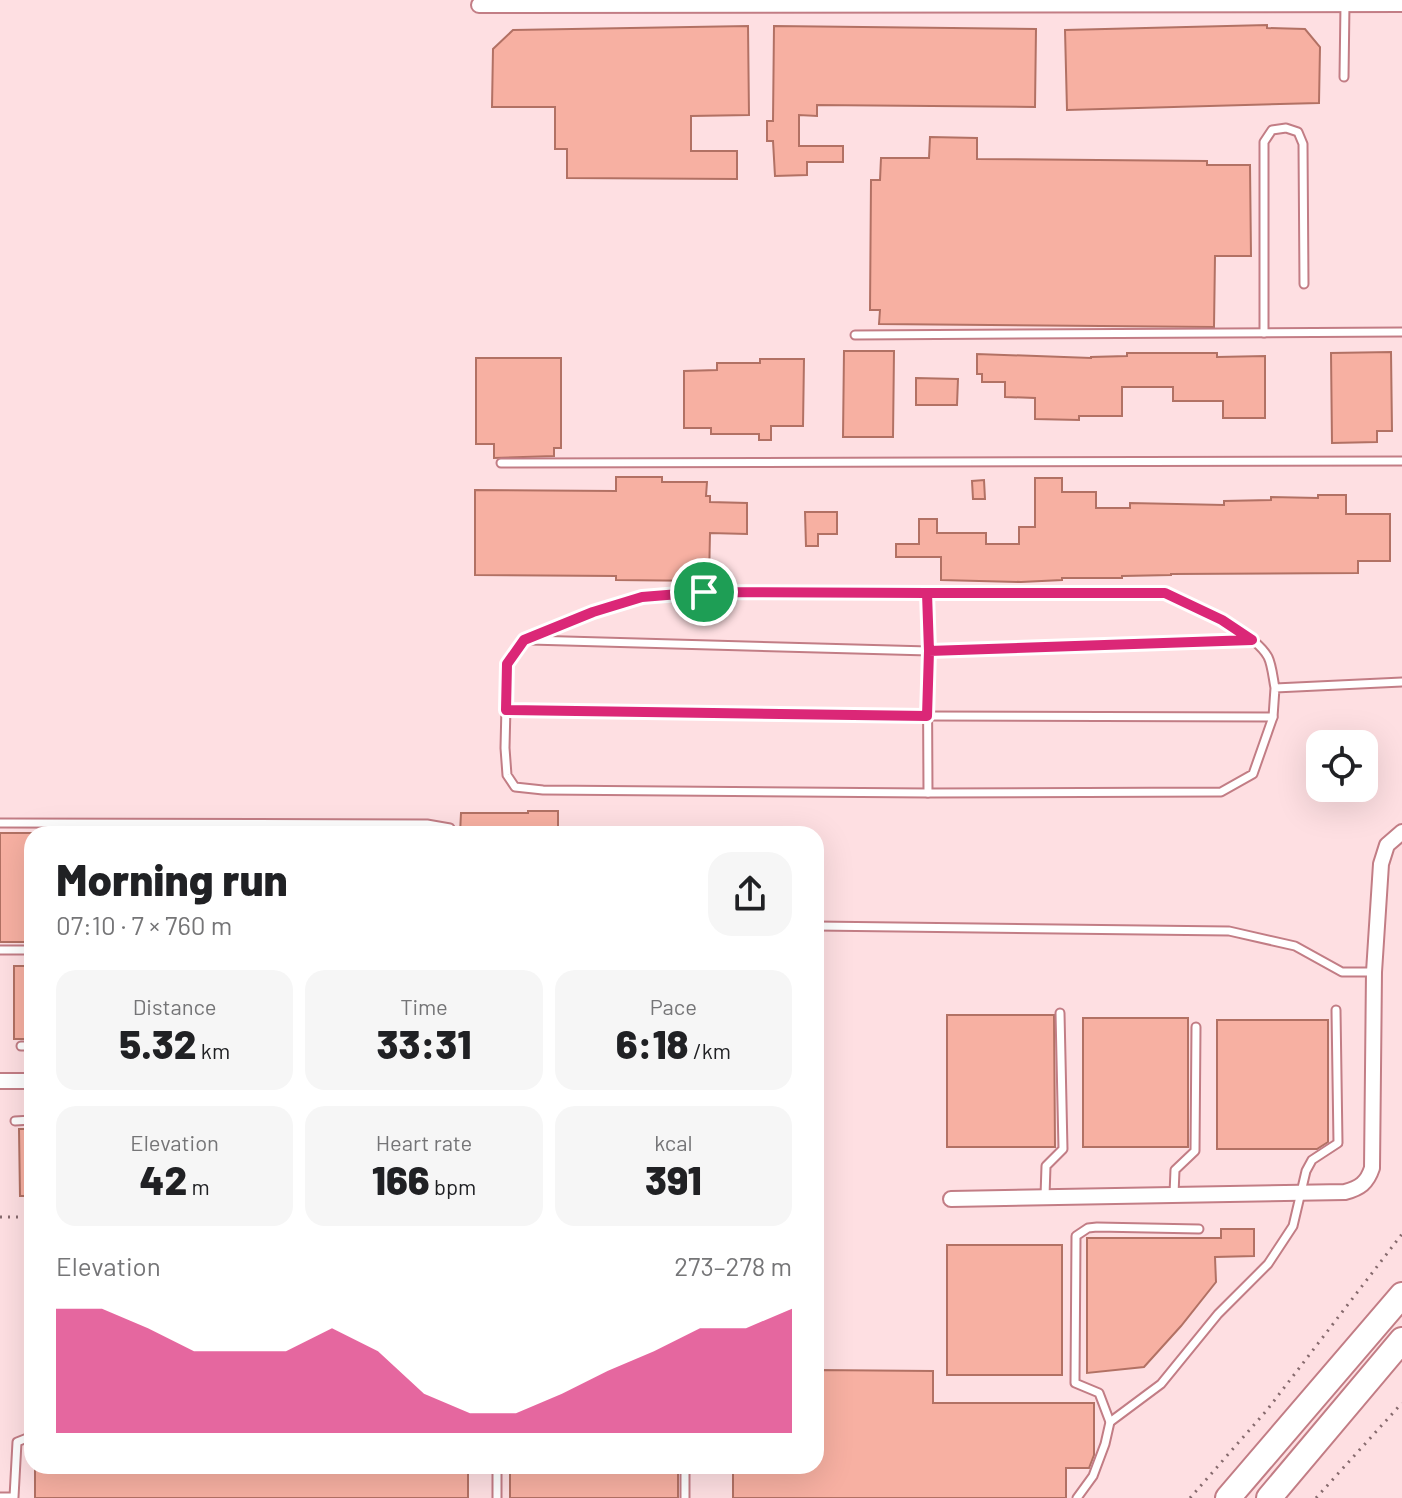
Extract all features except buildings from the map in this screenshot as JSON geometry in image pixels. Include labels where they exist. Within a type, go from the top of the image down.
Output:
[{"type":"highway","points":[[1228,1498],[1402,1295]]},
{"type":"highway","points":[[1269,1498],[1402,1340]]},
{"type":"street","points":[[479,5],[1402,4]]},
{"type":"street","points":[[951,1199],[1345,1192],[1367,1182],[1372,1168],[1374,972],[1381,864],[1387,845],[1402,832]]},
{"type":"street","points":[[0,1081],[24,1081]]},
{"type":"lane","points":[[1344,77],[1345,2]]},
{"type":"lane","points":[[1264,333],[1264,142],[1272,130],[1286,128],[1298,132],[1303,144],[1304,284]]},
{"type":"lane","points":[[855,335],[1402,332]]},
{"type":"lane","points":[[501,463],[1402,461]]},
{"type":"lane","points":[[704,592],[927,593],[1165,593],[1222,620],[1252,640],[1267,656],[1275,688],[1273,717],[1253,774],[1221,792],[928,793],[543,790],[515,787],[507,775],[507,664],[524,640],[593,612],[642,597],[704,592]]},
{"type":"lane","points":[[927,593],[928,793]]},
{"type":"lane","points":[[524,640],[929,651],[1252,640]]},
{"type":"lane","points":[[1275,688],[1402,682]]},
{"type":"lane","points":[[506,710],[1273,717]]},
{"type":"lane","points":[[0,823],[438,826]]},
{"type":"lane","points":[[824,926],[1229,931],[1295,946],[1342,972],[1374,972]]},
{"type":"lane","points":[[0,950],[24,950]]},
{"type":"lane","points":[[1110,1422],[1161,1384],[1218,1314],[1268,1264],[1293,1226],[1306,1171],[1312,1160],[1338,1143],[1336,1010]]},
{"type":"lane","points":[[1045,1196],[1046,1166],[1063,1149],[1060,1013]]},
{"type":"lane","points":[[1174,1194],[1175,1170],[1195,1151],[1196,1027]]},
{"type":"lane","points":[[15,1121],[24,1120]]},
{"type":"lane","points":[[1077,1498],[1093,1476],[1110,1422],[1099,1393],[1075,1383],[1076,1236],[1088,1228],[1097,1227],[1199,1229]]},
{"type":"lane","points":[[0,1497],[14,1497],[17,1442],[24,1439]]},
{"type":"lane","points":[[497,1474],[497,1498]]},
{"type":"lane","points":[[685,1474],[685,1498]]},
{"type":"path","points":[[0,1217],[24,1217]]},
{"type":"path","points":[[1190,1498],[1267,1410],[1402,1234]]},
{"type":"path","points":[[1316,1498],[1402,1403]]},
{"type":"route","points":[[704,592],[642,597],[593,612],[524,640],[507,664],[506,710],[927,716],[927,593],[1165,593],[1222,620],[1252,640],[929,651],[927,593],[704,592]]}]
